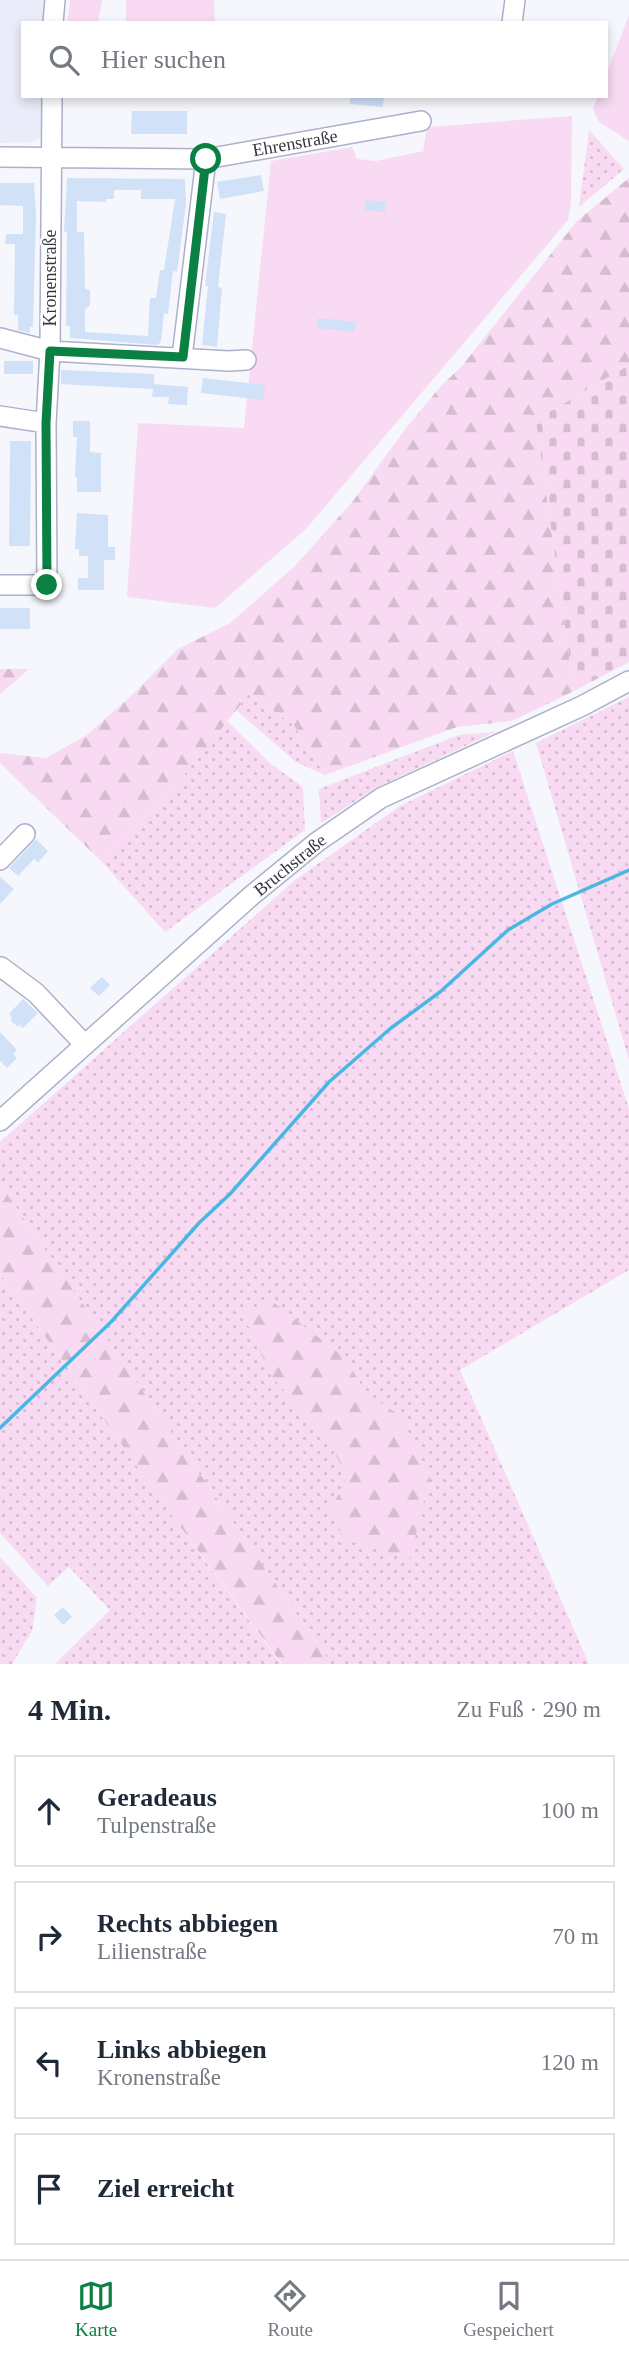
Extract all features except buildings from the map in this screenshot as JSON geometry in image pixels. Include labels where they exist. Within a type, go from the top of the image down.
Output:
[{"type":"street","points":[[54,21],[55,0]]},
{"type":"street","points":[[512,21],[515,0]]},
{"type":"street","name":"Kronenstraße","points":[[0,585],[47,585],[46,423],[50,351],[52,98]]},
{"type":"street","name":"Ehrenstraße","points":[[0,157],[206,159],[421,121]]},
{"type":"street","points":[[183,357],[206,159]]},
{"type":"street","points":[[0,338],[50,351],[246,360]]},
{"type":"street","points":[[0,416],[46,423]]},
{"type":"street","name":"Bruchstraße","points":[[0,1121],[317,842],[381,798],[582,706],[629,681]]},
{"type":"street","points":[[0,860],[24,834]]},
{"type":"street","points":[[2,967],[36,993],[85,1045]]},
{"type":"shaded area","points":[[0,0],[46,0],[45,21],[21,21],[21,98],[43,98],[42,137],[31,142],[0,143]]},
{"type":"green space","points":[[70,0],[102,0],[98,21],[67,21]]},
{"type":"green space","points":[[126,0],[214,0],[215,21],[126,21]]},
{"type":"green space","points":[[629,15],[629,141],[599,122],[593,109],[597,98],[608,98],[608,70]]},
{"type":"green space","points":[[572,116],[571,202],[568,220],[306,529],[215,608],[127,597],[138,423],[244,428],[271,161],[352,147],[357,159],[376,161],[423,151],[427,127]]},
{"type":"green space","points":[[589,130],[624,169],[579,207]]},
{"type":"green space","points":[[629,178],[629,365],[536,420],[574,691],[512,721],[457,727],[325,775],[294,725],[249,694],[173,789],[101,861],[0,763],[0,753],[46,758],[87,735],[178,649],[230,623],[295,566],[353,501],[406,428],[440,387],[462,366],[577,221]]},
{"type":"green space","points":[[629,365],[629,662],[574,691],[536,420]]},
{"type":"green space","points":[[0,669],[29,669],[0,694]]},
{"type":"green space","points":[[249,694],[294,725],[325,775],[296,762],[236,710]]},
{"type":"green space","points":[[629,697],[629,1060],[536,743]]},
{"type":"green space","points":[[227,721],[271,764],[303,787],[305,830],[165,932],[101,861],[173,789]]},
{"type":"green space","points":[[495,732],[376,788],[321,823],[319,789],[459,735]]},
{"type":"green space","points":[[513,751],[629,1109],[629,1270],[460,1370],[589,1664],[331,1664],[0,1184],[0,1142],[295,880],[400,806]]},
{"type":"green space","points":[[0,1184],[331,1664],[282,1664],[176,1521],[0,1273]]},
{"type":"green space","points":[[0,1273],[281,1664],[55,1664],[110,1610],[69,1567],[48,1586],[0,1533]]},
{"type":"green space","points":[[273,1302],[345,1358],[367,1394],[401,1416],[430,1477],[410,1559],[344,1540],[330,1511],[348,1476],[326,1439],[272,1377],[242,1313]]},
{"type":"green space","points":[[0,1557],[37,1598],[32,1631],[12,1664],[0,1664]]},
{"type":"waterway","points":[[0,1428],[111,1322],[329,1082],[391,1028],[440,992],[508,930],[552,904],[629,870]]},
{"type":"route","points":[[47,585],[46,423],[50,351],[183,357],[206,159]]}]
